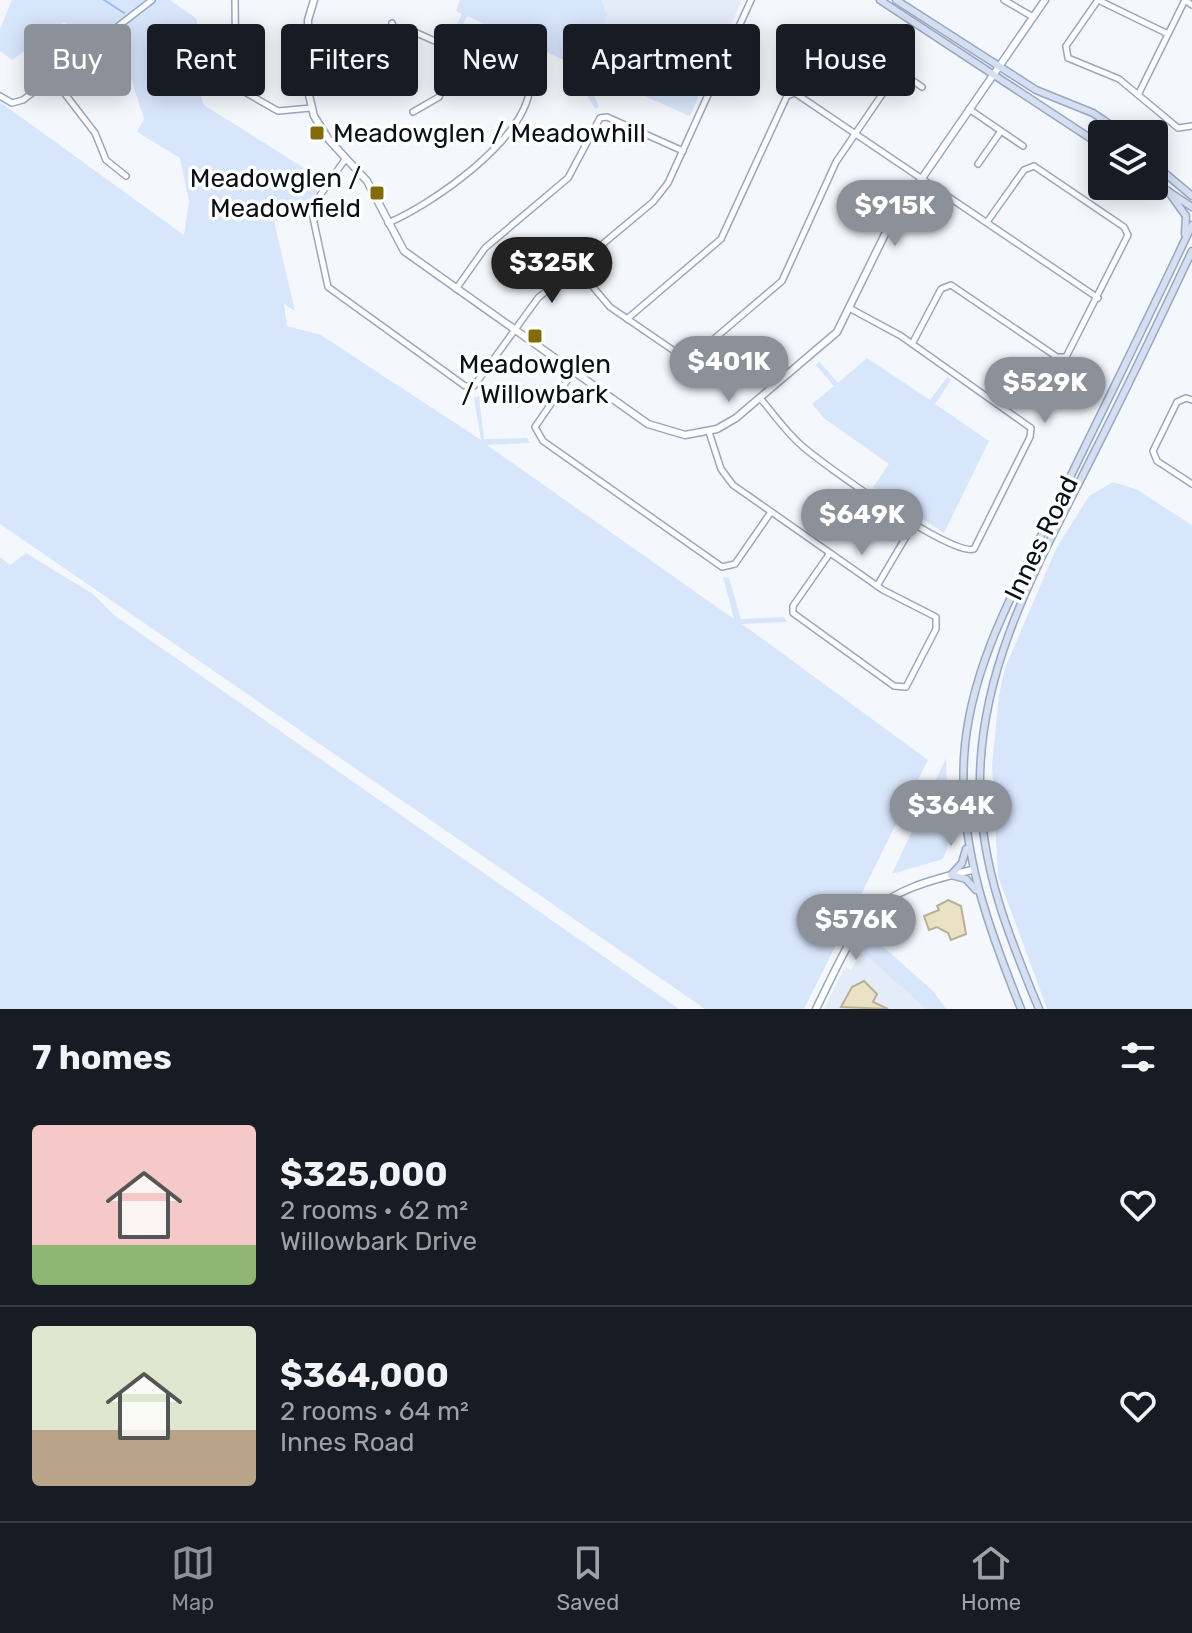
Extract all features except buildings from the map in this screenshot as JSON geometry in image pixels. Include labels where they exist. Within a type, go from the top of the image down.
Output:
[{"type":"main road","points":[[880,0],[1088,137]]},
{"type":"main road","points":[[896,0],[1041,93],[1103,120]]},
{"type":"main road","points":[[1168,177],[1192,196]]},
{"type":"main road","points":[[1174,182],[1192,187]]},
{"type":"main road","points":[[1168,191],[1192,207]]},
{"type":"main road","points":[[1168,191],[1186,216],[1182,246]]},
{"type":"main road","name":"Innes Road","points":[[1021,1009],[978,893],[967,843],[964,755],[984,663],[1021,578],[1192,225]]},
{"type":"main road","name":"Innes Road","points":[[1039,1009],[996,901],[988,866],[980,789],[986,715],[1001,650],[1192,251]]},
{"type":"main road","points":[[1175,287],[1192,261]]},
{"type":"main road","points":[[967,843],[962,863],[951,875],[966,879],[978,893]]},
{"type":"main road","points":[[972,870],[988,866]]},
{"type":"street","points":[[121,24],[152,0]]},
{"type":"street","points":[[235,0],[236,87],[274,110],[287,113],[311,108]]},
{"type":"street","points":[[308,24],[314,0]]},
{"type":"street","points":[[346,158],[314,204],[312,213],[325,281],[332,292],[470,387],[478,384],[538,298],[653,202],[668,183],[751,0]]},
{"type":"street","points":[[1004,0],[1033,17]]},
{"type":"street","points":[[311,96],[311,108],[324,134],[367,181],[408,255],[658,429],[685,435],[709,432],[726,424],[760,398],[837,332],[851,309],[889,226],[1045,0]]},
{"type":"street","points":[[1168,34],[1098,0],[1066,46],[1066,54],[1139,93],[1178,128],[1192,126]]},
{"type":"street","points":[[1139,93],[1185,0],[1192,5]]},
{"type":"street","points":[[915,82],[922,87]]},
{"type":"street","points":[[627,319],[726,233],[787,96],[801,94],[1098,298]]},
{"type":"street","points":[[0,96],[14,103],[28,96]]},
{"type":"street","points":[[67,96],[95,133],[106,160],[126,176]]},
{"type":"street","points":[[413,112],[439,96]]},
{"type":"street","points":[[388,223],[424,206],[509,135],[528,96]]},
{"type":"street","points":[[576,267],[610,307],[683,357],[694,356],[782,281],[836,162],[881,96]]},
{"type":"street","points":[[969,109],[1023,146]]},
{"type":"street","points":[[456,289],[485,248],[568,178],[600,118],[607,117],[683,151]]},
{"type":"street","points":[[978,164],[1001,131]]},
{"type":"street","points":[[912,344],[941,289],[951,285],[1057,357],[1066,357],[1126,240],[1126,230],[1039,168],[1031,166],[1024,170],[987,222]]},
{"type":"street","points":[[760,398],[802,446],[913,525],[962,549],[974,549],[1032,432],[1029,424],[912,344],[851,309]]},
{"type":"street","points":[[573,372],[535,427],[543,441],[722,567],[735,564],[771,512]]},
{"type":"street","points":[[1192,400],[1177,402],[1153,451],[1157,461],[1192,484]]},
{"type":"street","points":[[709,432],[724,475],[877,586],[933,614],[938,621],[909,685],[902,688],[894,686],[793,613],[793,606],[830,553]]},
{"type":"street","points":[[877,586],[913,525]]},
{"type":"street","points":[[816,1009],[852,936],[873,909],[905,888],[972,870]]},
{"type":"shaded area","points":[[12,0],[170,0],[197,19],[197,24],[147,24],[147,96],[201,96],[204,105],[323,180],[305,214],[274,221],[295,311],[284,304],[287,326],[321,335],[481,440],[474,398],[479,396],[484,439],[527,438],[530,443],[487,445],[734,619],[723,577],[729,578],[741,619],[784,617],[787,622],[742,624],[928,760],[804,1009],[705,1009],[0,524],[0,102],[184,235],[189,201],[180,158],[137,132],[144,119],[131,78],[131,24],[24,24],[24,51],[12,60],[0,51],[0,29]]},
{"type":"shaded area","points":[[460,0],[601,0],[607,15],[605,24],[563,24],[563,60],[547,52],[547,24],[485,24],[467,16],[463,24],[457,24],[462,14],[456,11]]},
{"type":"shaded area","points":[[601,0],[742,0],[731,24],[595,24]]},
{"type":"shaded area","points":[[588,96],[595,96],[599,107],[595,109]]},
{"type":"shaded area","points":[[645,96],[698,96],[689,116]]},
{"type":"shaded area","points":[[645,96],[699,96],[690,116]]},
{"type":"shaded area","points":[[867,358],[930,400],[947,377],[951,380],[935,404],[989,441],[944,533],[873,487],[889,464],[825,419],[812,404],[834,386],[816,365],[819,361],[838,383]]},
{"type":"shaded area","points":[[1113,482],[1136,489],[1192,525],[1192,1009],[1047,1009],[998,876],[992,765],[1005,668],[1056,549],[1089,496]]},
{"type":"shaded area","points":[[26,553],[93,594],[114,615],[679,1009],[0,1009],[0,557],[10,565]]},
{"type":"shaded area","points":[[946,758],[949,843],[943,859],[892,874]]},
{"type":"shaded area","points":[[871,936],[933,991],[946,1009],[926,1009],[862,951]]},
{"type":"shaded area","points":[[862,951],[926,1009],[824,1009],[845,967],[851,970]]},
{"type":"waterway","points":[[104,0],[124,13]]},
{"type":"place","name":"Meadowglen / Meadowhill","points":[[317,133]]},
{"type":"place","name":"Meadowglen / Meadowfield","points":[[377,193]]},
{"type":"place","name":"Meadowglen / Willowbark","points":[[535,336]]}]
